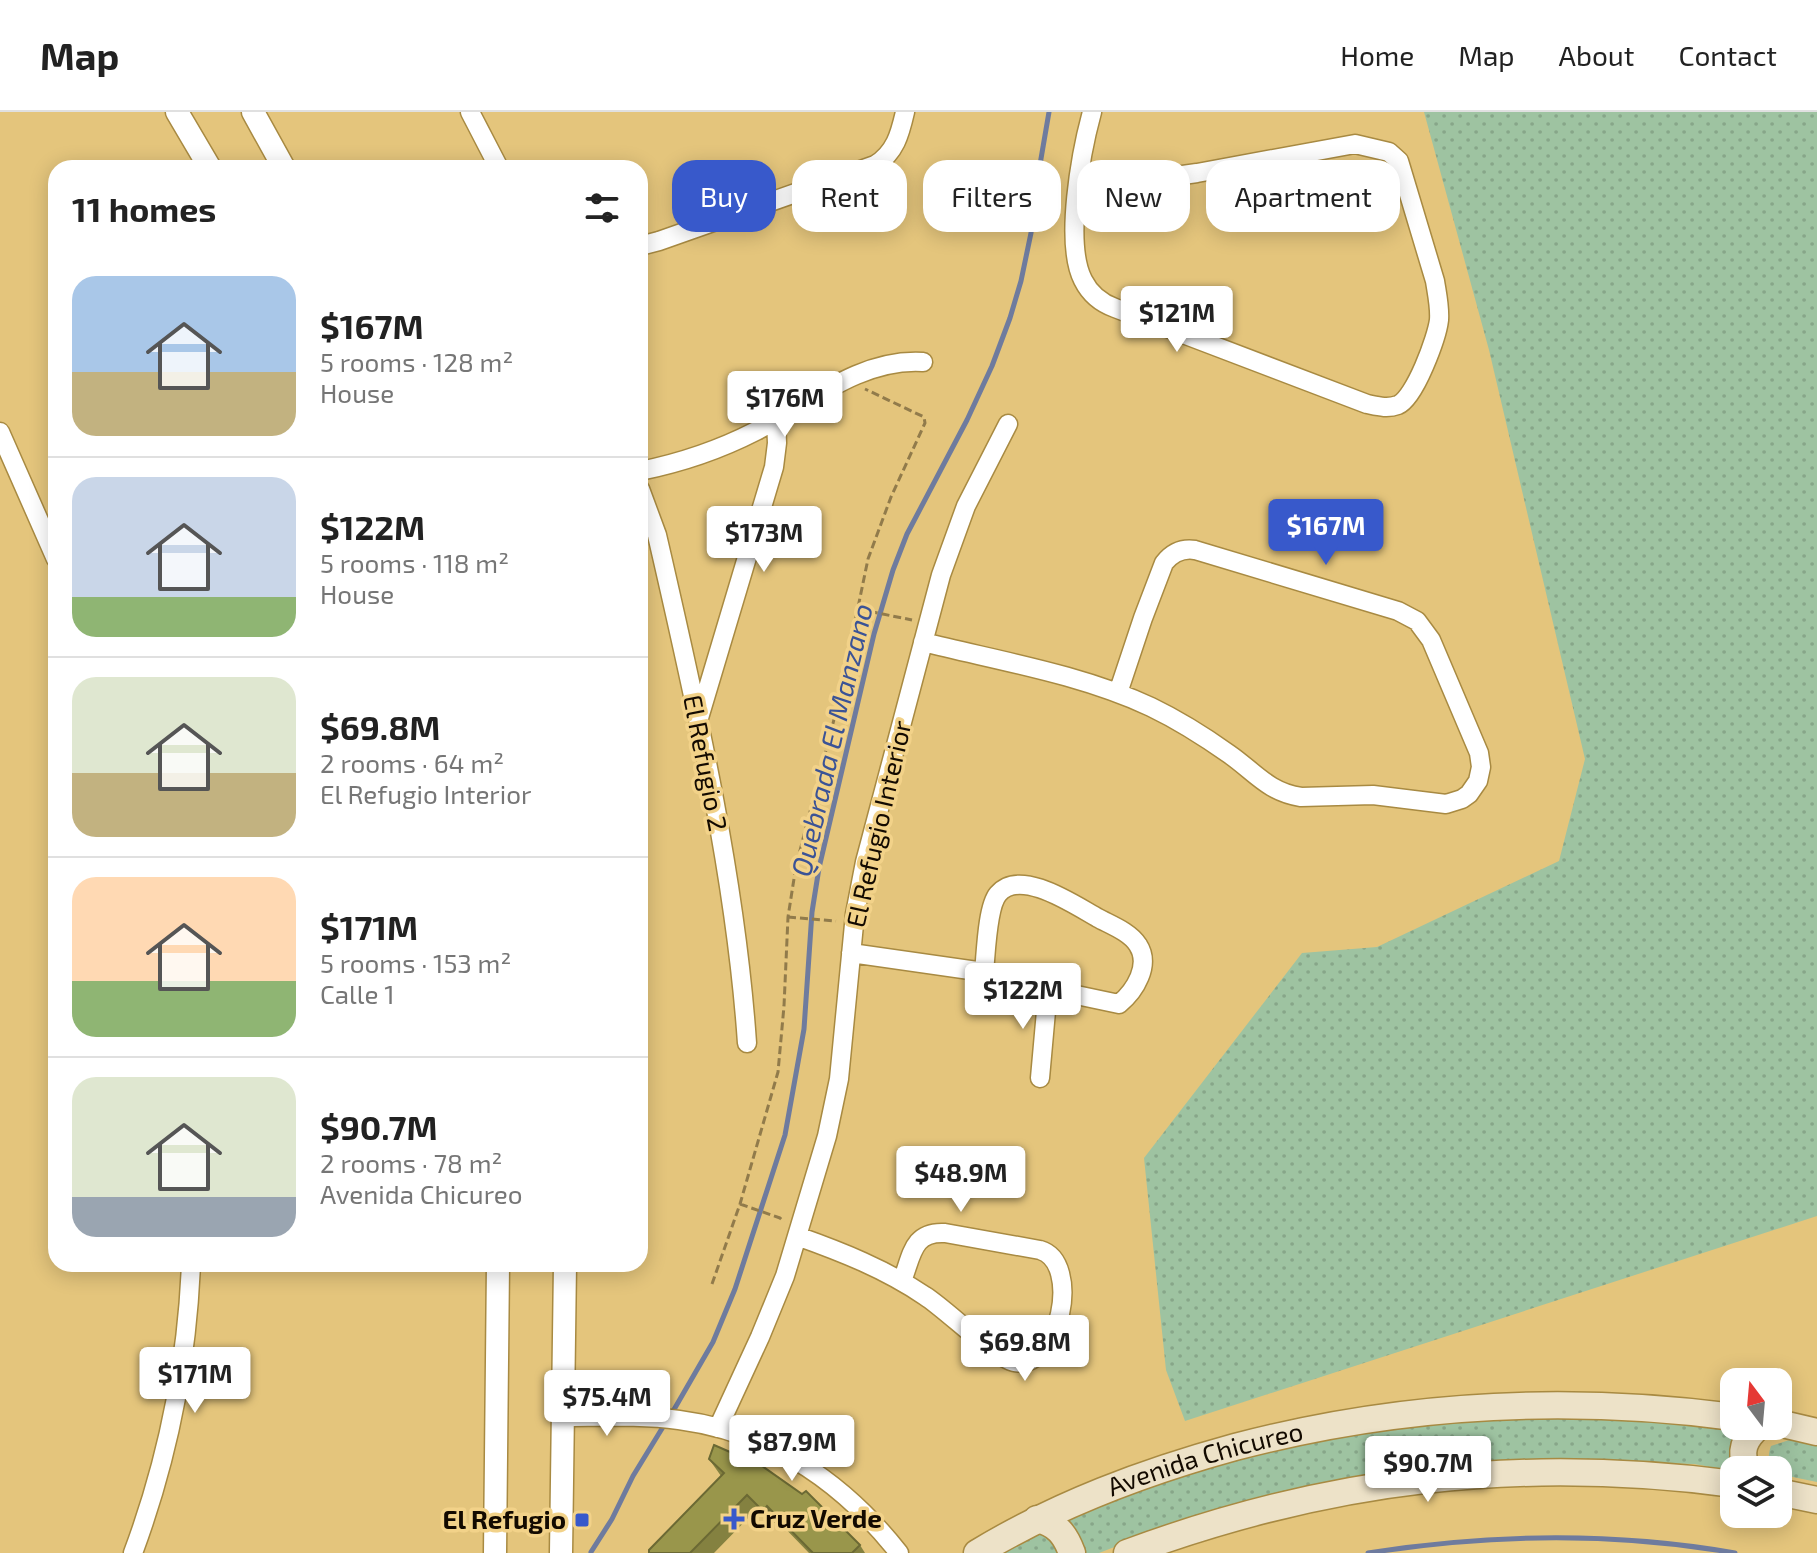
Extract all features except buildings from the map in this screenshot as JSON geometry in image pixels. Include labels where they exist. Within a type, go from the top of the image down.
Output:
[{"type":"main road","name":"Avenida Chicureo","points":[[977,1553],[1037,1519],[1102,1490],[1186,1460],[1270,1438],[1355,1421],[1445,1409],[1555,1405],[1657,1409],[1720,1416]]},
{"type":"main road","points":[[1792,1426],[1817,1432]]},
{"type":"main road","points":[[1127,1553],[1191,1530],[1276,1506],[1337,1492],[1420,1479],[1474,1474],[1570,1472],[1720,1483]]},
{"type":"main road","points":[[1792,1495],[1817,1500]]},
{"type":"main road","points":[[1037,1519],[1059,1529],[1072,1553]]},
{"type":"street","points":[[177,112],[205,160]]},
{"type":"street","points":[[253,112],[280,160]]},
{"type":"street","points":[[470,112],[495,160]]},
{"type":"street","points":[[648,244],[875,165],[895,145],[905,112]]},
{"type":"street","points":[[1082,160],[1092,112]]},
{"type":"street","points":[[1355,144],[1389,152],[1399,161],[1435,281],[1438,301],[1439,322],[1409,397],[1401,404],[1386,407],[1367,404],[1100,300],[1087,288],[1077,262],[1074,246],[1078,185],[1197,173],[1355,144]]},
{"type":"street","points":[[648,469],[704,454],[739,440],[846,380],[892,364],[923,362]]},
{"type":"street","points":[[698,721],[774,467],[776,420]]},
{"type":"street","name":"El Refugio Interior","points":[[718,1428],[772,1310],[834,1109],[859,884],[941,575],[979,478],[1008,424]]},
{"type":"street","points":[[0,432],[48,541]]},
{"type":"street","name":"El Refugio 2","points":[[648,511],[657,535],[698,721],[735,931],[747,1043]]},
{"type":"street","points":[[923,642],[1082,681],[1118,693],[1186,726],[1270,787],[1289,796],[1373,795],[1446,804],[1469,794],[1478,781],[1481,767],[1479,753],[1431,640],[1417,621],[1398,611],[1195,550],[1179,551],[1164,563],[1118,693]]},
{"type":"street","points":[[851,953],[984,972],[1119,1004],[1134,988],[1143,954],[1132,938],[1056,894],[1035,887],[1009,886],[996,896],[992,906],[984,972]]},
{"type":"street","points":[[1040,1078],[1048,989]]},
{"type":"street","points":[[797,1236],[851,1256],[902,1281],[930,1298],[1011,1362],[1031,1360],[1037,1355],[1052,1337],[1060,1318],[1062,1297],[1058,1264],[1050,1254],[1040,1250],[931,1232],[919,1240],[902,1281]]},
{"type":"street","points":[[133,1553],[154,1493],[176,1405],[189,1317],[191,1272]]},
{"type":"street","points":[[495,1553],[498,1272]]},
{"type":"street","points":[[561,1553],[565,1272]]},
{"type":"street","points":[[562,1417],[680,1420],[718,1428],[772,1448],[826,1479],[859,1507],[899,1553]]},
{"type":"path","points":[[712,1284],[740,1204],[778,1072],[784,1019],[788,917],[796,866],[835,717],[868,559],[891,497],[925,423],[925,418],[846,380]]},
{"type":"path","points":[[858,609],[893,617]]},
{"type":"path","points":[[788,917],[830,921]]},
{"type":"path","points":[[740,1204],[780,1218]]},
{"type":"green space","points":[[1424,112],[1817,112],[1817,1216],[1185,1421],[1166,1370],[1144,1158],[1302,953],[1377,947],[1559,861],[1585,759],[1489,350]]},
{"type":"green space","points":[[1572,1415],[1720,1426],[1720,1440],[1739,1440],[1736,1456],[1720,1456],[1720,1469],[1694,1464],[1582,1461],[1171,1525],[1099,1553],[1080,1553],[1061,1519],[1211,1462],[1398,1424]]},
{"type":"green space","points":[[1798,1437],[1817,1442],[1817,1482],[1792,1477],[1792,1456],[1769,1456],[1771,1446]]},
{"type":"green space","points":[[1051,1533],[1067,1553],[1000,1553],[1026,1537]]},
{"type":"waterway","name":"Quebrada El Manzano","points":[[672,1413],[713,1342],[735,1289],[785,1135],[804,1029],[812,912],[819,868],[874,634],[907,534],[967,420],[1010,318],[1031,233],[1049,112]]},
{"type":"waterway","name":"Quebrada El Manzano","points":[[591,1552],[666,1422]]},
{"type":"waterway","points":[[1368,1553],[1459,1542],[1552,1538],[1644,1541],[1735,1553]]},
{"type":"place","name":"Cruz Verde","points":[[734,1519]]},
{"type":"place","name":"El Refugio","points":[[582,1520]]}]
